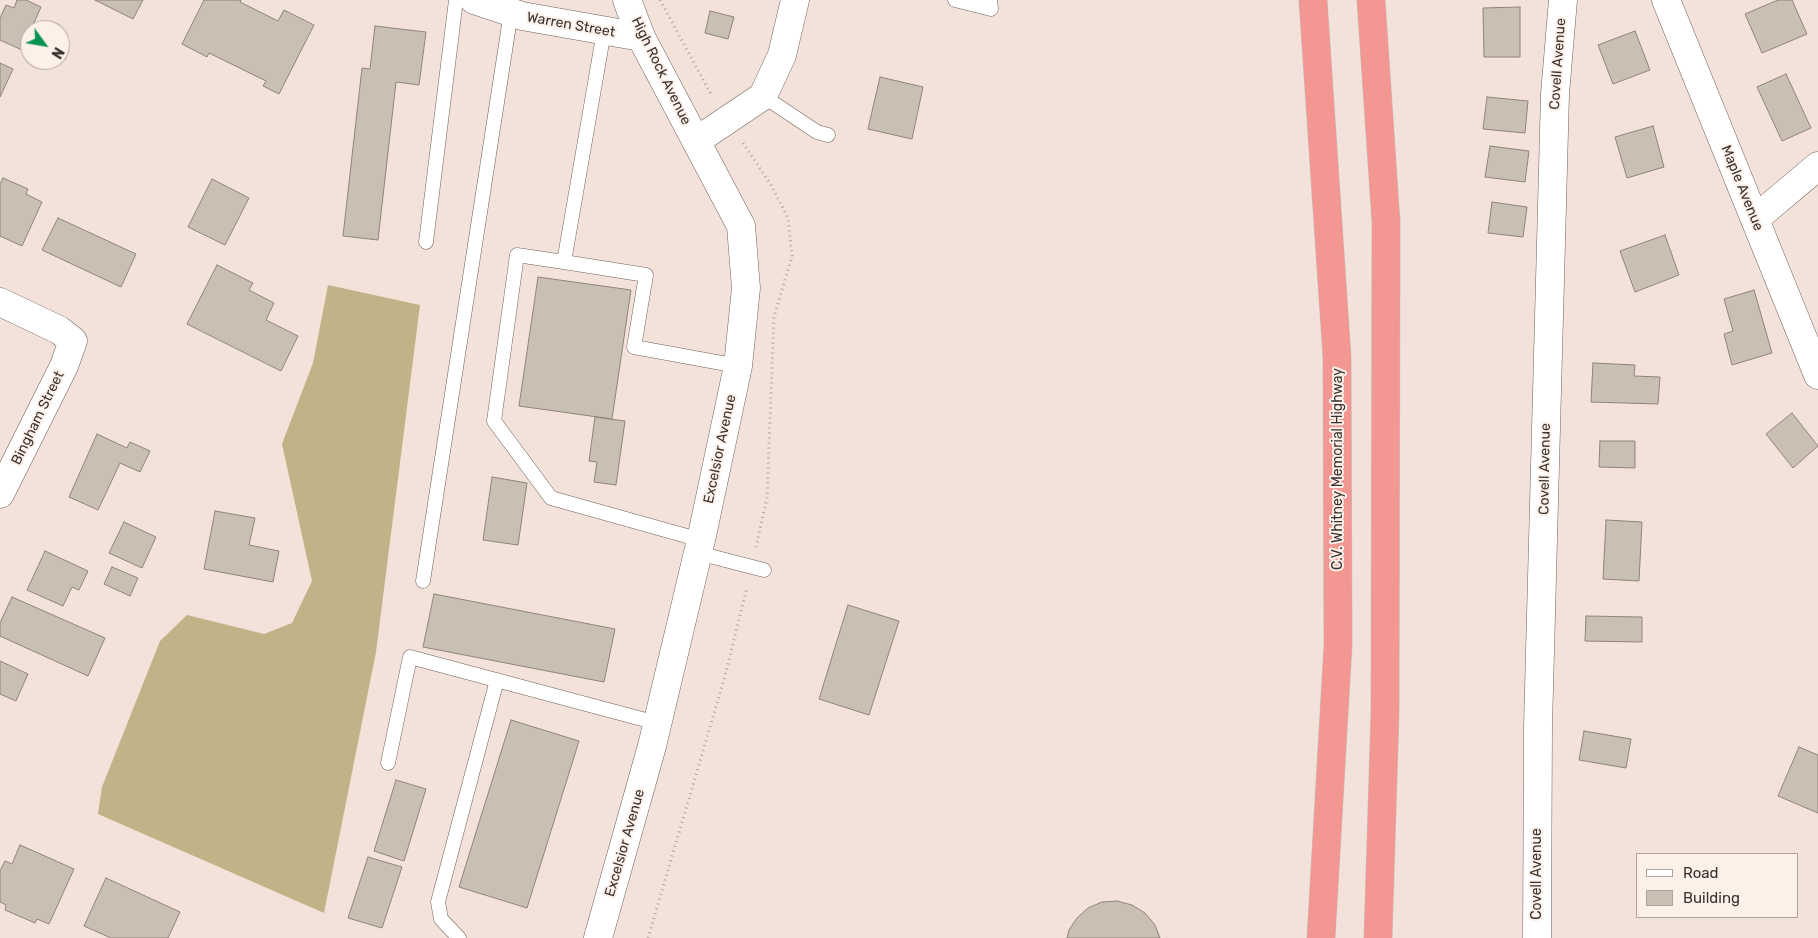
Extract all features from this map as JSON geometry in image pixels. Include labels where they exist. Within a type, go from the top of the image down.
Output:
[{"type":"highway","name":"C.V. Whitney Memorial Highway","points":[[1313,0],[1338,357],[1338,645],[1322,938]]},
{"type":"highway","points":[[1371,0],[1386,222],[1386,713],[1378,938]]},
{"type":"street","name":"Warren Street","points":[[472,0],[522,16],[641,37]]},
{"type":"street","name":"High Rock Avenue","points":[[627,0],[641,37],[696,142]]},
{"type":"street","points":[[696,142],[763,96],[782,55],[795,0]]},
{"type":"street","name":"Covell Avenue","points":[[1537,938],[1538,726],[1555,94],[1563,0]]},
{"type":"street","name":"Maple Avenue","points":[[1666,0],[1818,376]]},
{"type":"street","name":"Excelsior Avenue","points":[[598,938],[657,723],[699,547],[738,366],[746,288],[741,226],[696,142]]},
{"type":"street","points":[[1755,219],[1818,166]]},
{"type":"street","name":"Bingham Street","points":[[0,302],[59,330],[73,342],[64,366],[0,494]]},
{"type":"lane","points":[[426,242],[472,0]]},
{"type":"lane","points":[[955,0],[991,9],[990,0]]},
{"type":"lane","points":[[423,581],[510,12]]},
{"type":"lane","points":[[564,262],[604,31]]},
{"type":"lane","points":[[763,96],[817,132],[828,134]]},
{"type":"lane","points":[[738,366],[634,347],[646,275],[517,255],[494,421],[551,498],[758,568]]},
{"type":"lane","points":[[388,763],[410,657],[657,723]]},
{"type":"lane","points":[[459,938],[441,919],[438,902],[497,680]]},
{"type":"path","points":[[660,0],[711,94]]},
{"type":"path","points":[[648,938],[758,568],[767,498],[774,317],[792,256],[788,218],[771,185],[743,143]]},
{"type":"shaded area","points":[[328,285],[420,305],[376,652],[324,913],[98,814],[102,787],[160,641],[187,615],[264,634],[292,623],[312,581],[282,444],[313,363]]},
{"type":"building","points":[[17,0],[26,0],[41,7],[35,20],[20,20],[20,49],[0,40],[0,18],[6,5],[14,8]]},
{"type":"building","points":[[95,0],[143,0],[133,19]]},
{"type":"building","points":[[204,0],[241,0],[240,2],[278,21],[284,10],[314,25],[279,94],[263,86],[266,81],[209,53],[207,57],[182,44]]},
{"type":"building","points":[[1778,0],[1792,0],[1807,34],[1762,53],[1745,14]]},
{"type":"building","points":[[1520,7],[1520,57],[1484,57],[1483,8]]},
{"type":"building","points":[[710,11],[734,17],[728,39],[705,33]]},
{"type":"building","points":[[375,26],[426,32],[419,85],[396,82],[378,240],[343,236],[362,68],[370,69]]},
{"type":"building","points":[[1635,31],[1650,70],[1613,84],[1598,45]]},
{"type":"building","points":[[0,63],[13,69],[0,97]]},
{"type":"building","points":[[1786,74],[1811,128],[1782,141],[1757,87]]},
{"type":"building","points":[[880,77],[923,87],[912,139],[868,129]]},
{"type":"building","points":[[1487,97],[1528,101],[1525,133],[1483,129]]},
{"type":"building","points":[[1653,126],[1664,167],[1627,178],[1615,137]]},
{"type":"building","points":[[1490,146],[1529,151],[1525,182],[1485,177]]},
{"type":"building","points":[[3,178],[28,189],[26,194],[42,202],[22,246],[0,236],[0,184]]},
{"type":"building","points":[[212,179],[249,198],[225,245],[188,227]]},
{"type":"building","points":[[1492,202],[1527,207],[1523,237],[1488,233]]},
{"type":"building","points":[[58,218],[136,254],[121,287],[42,250]]},
{"type":"building","points":[[1665,235],[1679,275],[1635,292],[1620,251]]},
{"type":"building","points":[[217,265],[253,283],[249,290],[274,303],[266,320],[298,336],[281,371],[187,324]]},
{"type":"building","points":[[538,277],[631,290],[612,419],[519,406]]},
{"type":"building","points":[[1754,290],[1772,353],[1732,365],[1724,334],[1733,331],[1724,299]]},
{"type":"building","points":[[1593,363],[1635,365],[1634,376],[1660,377],[1658,404],[1591,402]]},
{"type":"building","points":[[1792,413],[1818,446],[1793,468],[1766,434]]},
{"type":"building","points":[[595,417],[625,421],[616,485],[594,482],[597,462],[589,461]]},
{"type":"building","points":[[97,434],[127,448],[130,442],[150,451],[140,472],[120,463],[98,510],[69,497]]},
{"type":"building","points":[[1600,441],[1635,441],[1635,468],[1599,467]]},
{"type":"building","points":[[492,477],[527,483],[518,545],[483,540]]},
{"type":"building","points":[[215,511],[255,518],[249,545],[279,551],[273,582],[204,569]]},
{"type":"building","points":[[1606,520],[1642,522],[1639,581],[1603,579]]},
{"type":"building","points":[[124,522],[156,537],[142,568],[109,553]]},
{"type":"building","points":[[45,551],[88,571],[79,590],[72,587],[63,606],[27,590]]},
{"type":"building","points":[[112,567],[138,578],[130,596],[104,584]]},
{"type":"building","points":[[434,594],[615,629],[604,682],[423,647]]},
{"type":"building","points":[[12,597],[105,638],[88,676],[0,636],[0,623]]},
{"type":"building","points":[[848,605],[899,621],[869,715],[819,699]]},
{"type":"building","points":[[1586,616],[1642,617],[1642,642],[1585,641]]},
{"type":"building","points":[[0,661],[28,674],[16,701],[0,694]]},
{"type":"building","points":[[511,720],[579,741],[527,908],[459,887]]},
{"type":"building","points":[[1584,731],[1631,739],[1626,768],[1579,760]]},
{"type":"building","points":[[1799,747],[1818,755],[1818,813],[1778,796]]},
{"type":"building","points":[[396,780],[426,789],[404,861],[374,851]]},
{"type":"building","points":[[20,845],[74,869],[49,924],[37,919],[35,923],[5,910],[6,905],[0,902],[0,871],[5,861],[12,864]]},
{"type":"building","points":[[368,857],[402,867],[382,928],[348,918]]},
{"type":"building","points":[[106,878],[180,912],[168,938],[111,938],[84,926]]},
{"type":"building","points":[[1117,901],[1132,905],[1145,913],[1155,925],[1160,938],[1067,938],[1069,930],[1077,918],[1088,908],[1102,902]]}]
